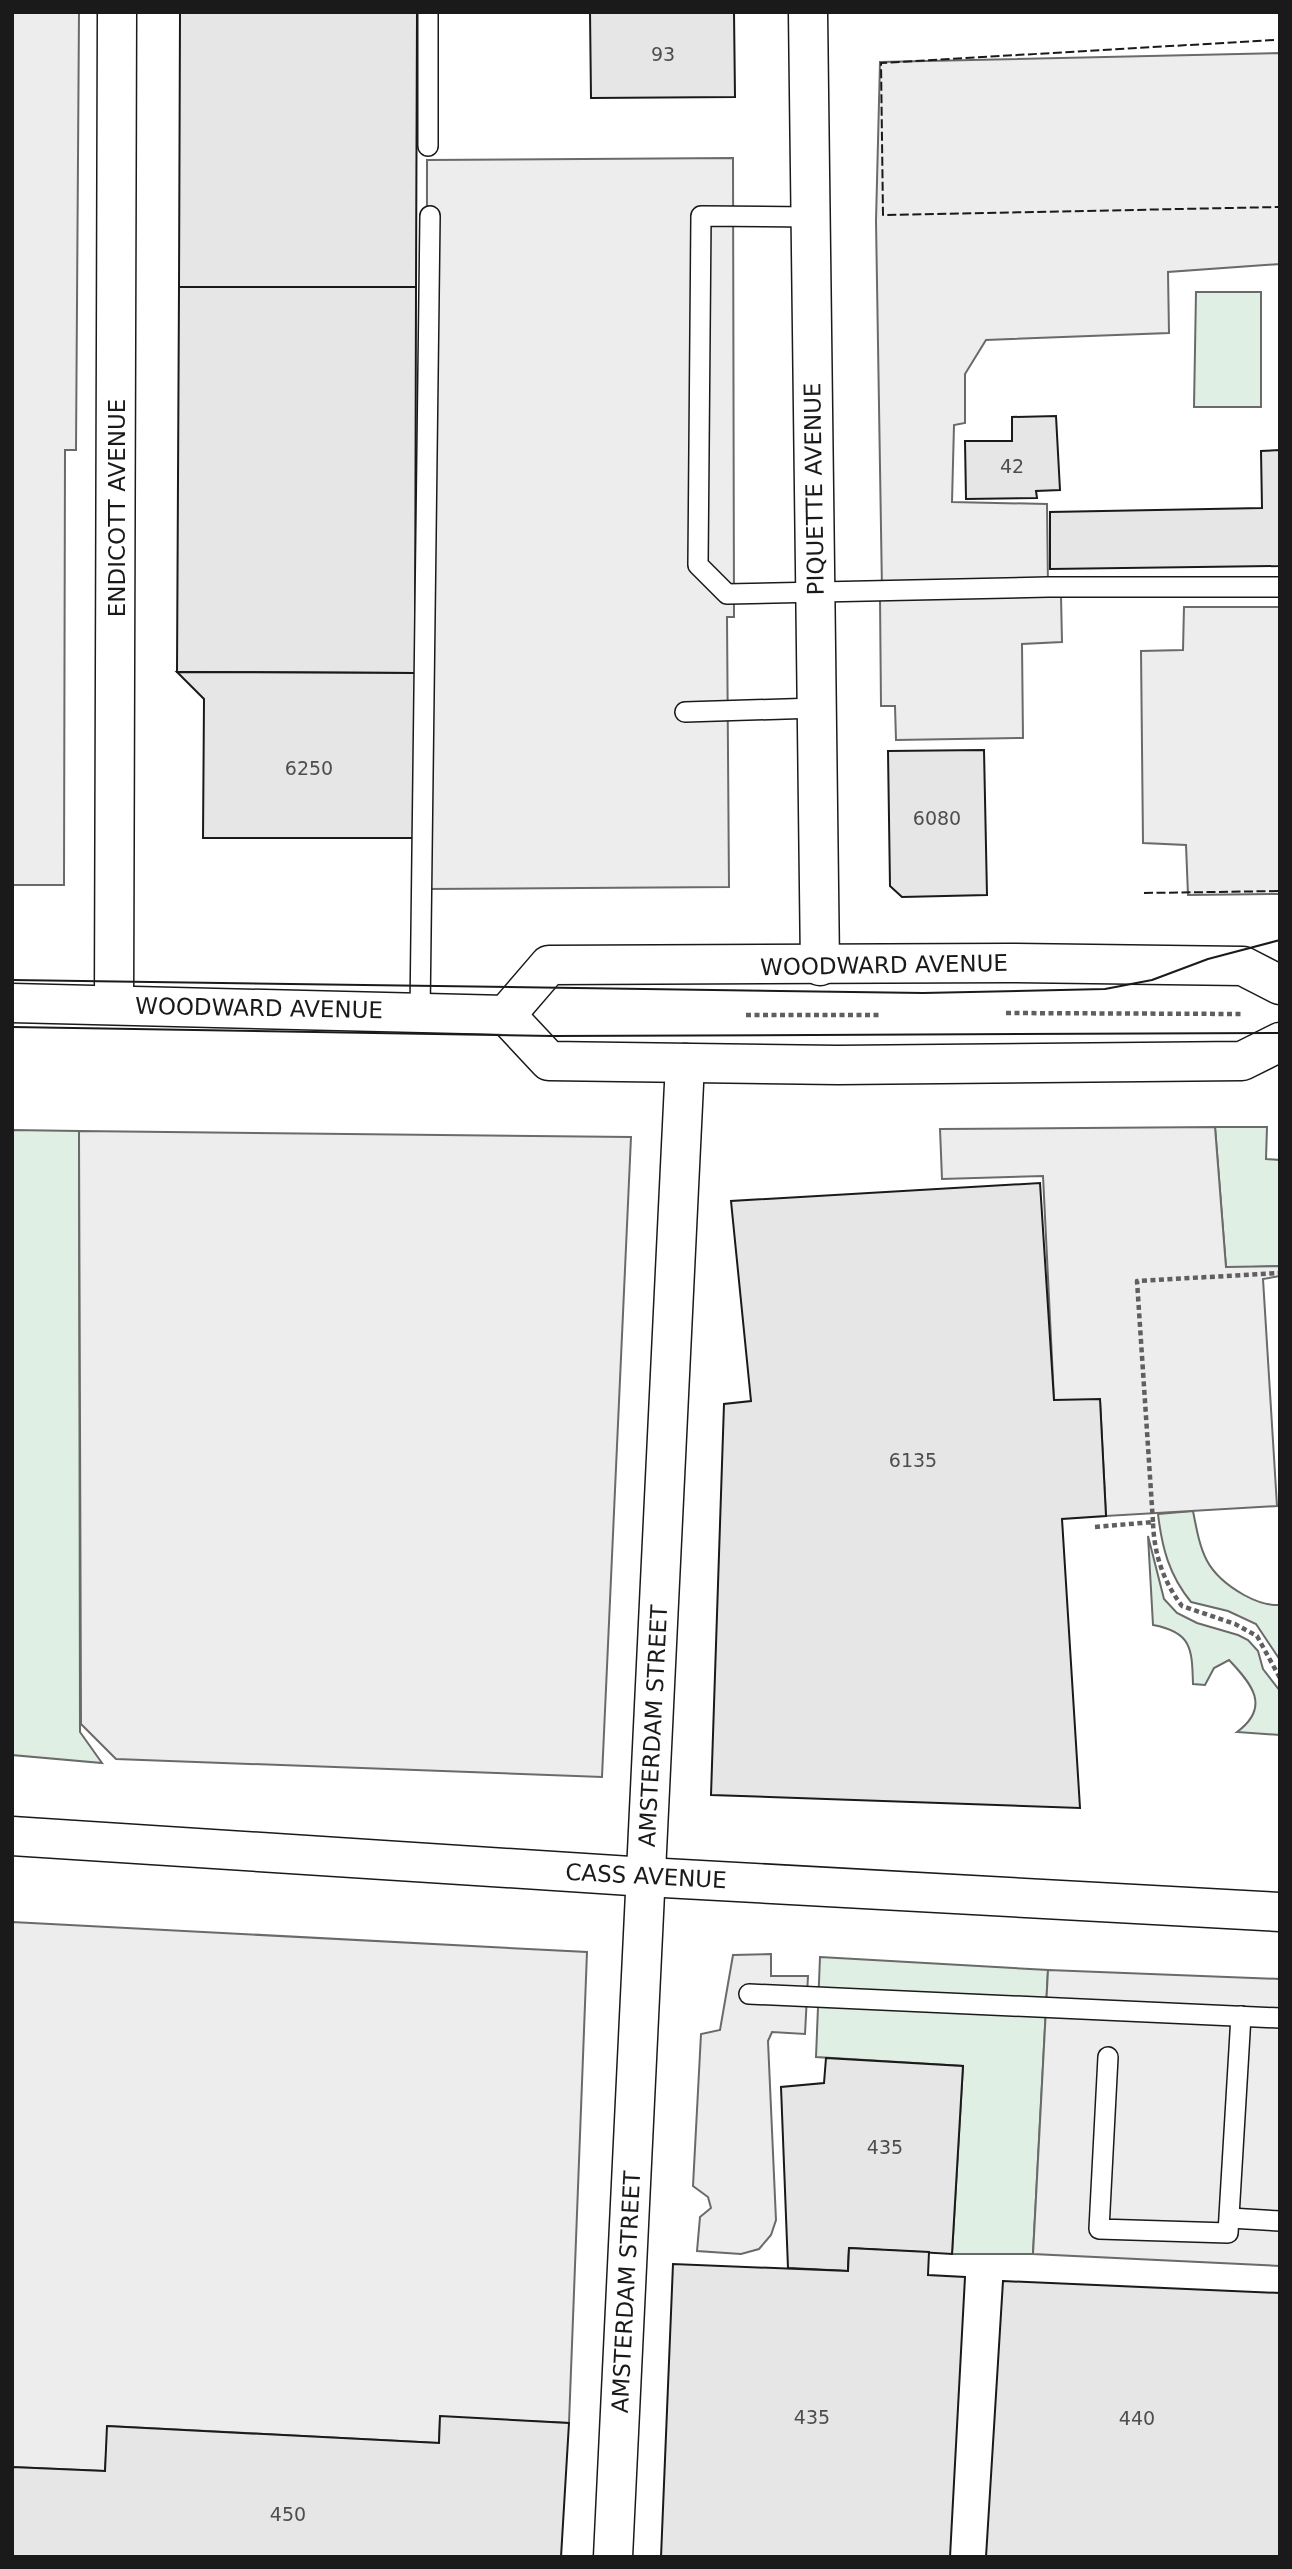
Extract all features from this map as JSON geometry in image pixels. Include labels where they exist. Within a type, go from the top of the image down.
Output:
[{"type":"street","name":"ENDICOTT AVENUE","points":[[114,1005],[117,12]]},
{"type":"street","name":"PIQUETTE AVENUE","points":[[808,12],[820,966]]},
{"type":"street","name":"WOODWARD AVENUE","points":[[12,1003],[506,1014],[549,965],[820,966],[1010,963],[1243,966],[1280,985]]},
{"type":"street","points":[[506,1014],[550,1061],[1242,1061],[1280,1042]]},
{"type":"street","name":"AMSTERDAM STREET","points":[[613,2557],[685,1063]]},
{"type":"street","name":"CASS AVENUE","points":[[12,1836],[646,1877],[1280,1912]]},
{"type":"lane","points":[[428,12],[428,146]]},
{"type":"lane","points":[[420,1013],[430,216]]},
{"type":"lane","points":[[811,217],[701,216],[698,565],[727,594],[1280,587]]},
{"type":"lane","points":[[685,712],[816,708]]},
{"type":"lane","points":[[749,1994],[1280,2018]]},
{"type":"lane","points":[[1108,2057],[1099,2229],[1228,2233],[1241,2016]]},
{"type":"lane","points":[[1230,2218],[1280,2221]]},
{"type":"path","points":[[1006,1013],[1243,1014]]},
{"type":"path","points":[[746,1015],[879,1015]]},
{"type":"path","points":[[1280,1273],[1137,1281],[1154,1543],[1163,1574],[1182,1606],[1235,1624],[1256,1636],[1280,1678]]},
{"type":"path","points":[[1095,1527],[1153,1522]]},
{"type":"green space","points":[[1196,292],[1261,292],[1261,407],[1194,407]]},
{"type":"green space","points":[[1215,1127],[1267,1127],[1266,1159],[1280,1160],[1280,1266],[1226,1268]]},
{"type":"green space","points":[[12,1130],[79,1131],[80,1732],[102,1763],[12,1755]]},
{"type":"green space","points":[[1193,1511],[1202,1550],[1213,1570],[1244,1595],[1266,1604],[1280,1605],[1280,1660],[1256,1624],[1228,1611],[1191,1602],[1177,1582],[1164,1550],[1158,1514]]},
{"type":"green space","points":[[1148,1536],[1164,1599],[1177,1613],[1197,1623],[1238,1635],[1248,1640],[1258,1651],[1263,1669],[1280,1691],[1280,1735],[1237,1732],[1253,1714],[1255,1705],[1251,1687],[1245,1678],[1229,1660],[1214,1668],[1205,1685],[1193,1684],[1192,1661],[1183,1638],[1176,1632],[1153,1625]]},
{"type":"green space","points":[[820,1957],[1048,1970],[1033,2254],[952,2254],[963,2066],[816,2057]]},
{"type":"shaded area","points":[[12,12],[79,12],[76,450],[65,450],[64,885],[12,885]]},
{"type":"shaded area","points":[[1280,53],[1280,264],[1168,272],[1169,333],[986,340],[965,374],[965,423],[954,425],[952,502],[1047,504],[1048,587],[882,590],[876,221],[880,62]]},
{"type":"shaded area","points":[[733,158],[734,617],[727,617],[729,887],[426,889],[427,160]]},
{"type":"shaded area","points":[[1061,596],[1062,642],[1022,644],[1023,738],[896,740],[895,706],[881,706],[880,598]]},
{"type":"shaded area","points":[[1184,607],[1280,607],[1280,894],[1188,895],[1186,845],[1143,843],[1141,651],[1183,650]]},
{"type":"shaded area","points":[[1215,1127],[1226,1267],[1280,1266],[1280,1276],[1263,1279],[1277,1506],[1106,1516],[1100,1400],[1054,1400],[1043,1176],[942,1179],[940,1129]]},
{"type":"shaded area","points":[[79,1131],[631,1137],[602,1777],[116,1759],[81,1724]]},
{"type":"shaded area","points":[[12,1922],[587,1952],[569,2423],[440,2417],[439,2443],[108,2426],[105,2471],[12,2467]]},
{"type":"shaded area","points":[[771,1954],[771,1976],[808,1976],[805,2034],[772,2032],[768,2041],[776,2220],[771,2235],[759,2249],[741,2254],[697,2251],[700,2217],[711,2208],[708,2197],[693,2186],[701,2034],[720,2030],[733,1955]]},
{"type":"shaded area","points":[[1048,1970],[1280,1979],[1280,2266],[1033,2254]]},
{"type":"building","points":[[180,12],[417,12],[416,287],[179,287]]},
{"type":"building","points":[[590,12],[734,12],[735,97],[591,98]]},
{"type":"building","points":[[179,287],[416,287],[415,673],[177,672]]},
{"type":"building","points":[[1056,416],[1060,490],[1036,491],[1037,498],[966,499],[965,441],[1012,441],[1012,417]]},
{"type":"building","points":[[1280,450],[1280,566],[1050,569],[1050,512],[1262,508],[1261,451]]},
{"type":"building","points":[[177,672],[415,673],[414,838],[203,838],[204,699]]},
{"type":"building","points":[[984,750],[987,895],[902,897],[890,886],[888,751]]},
{"type":"building","points":[[1040,1183],[1054,1400],[1100,1399],[1106,1516],[1062,1519],[1080,1808],[711,1795],[724,1404],[751,1401],[731,1201]]},
{"type":"building","points":[[826,2058],[963,2066],[952,2254],[849,2248],[848,2271],[788,2268],[781,2087],[824,2083]]},
{"type":"building","points":[[849,2248],[929,2252],[928,2275],[965,2277],[950,2557],[661,2557],[673,2264],[848,2271]]},
{"type":"building","points":[[1003,2281],[1280,2293],[1279,2557],[986,2557]]},
{"type":"building","points":[[440,2416],[569,2423],[561,2557],[12,2557],[12,2467],[105,2471],[107,2426],[439,2443]]},
{"type":"tram line","points":[[12,980],[923,993],[1105,989],[1152,980],[1208,959],[1280,940]]},
{"type":"tram line","points":[[12,1027],[552,1036],[1280,1033]]},
{"type":"fence","points":[[1274,40],[881,63],[883,215],[1280,207]]},
{"type":"fence","points":[[1144,893],[1280,891]]}]
